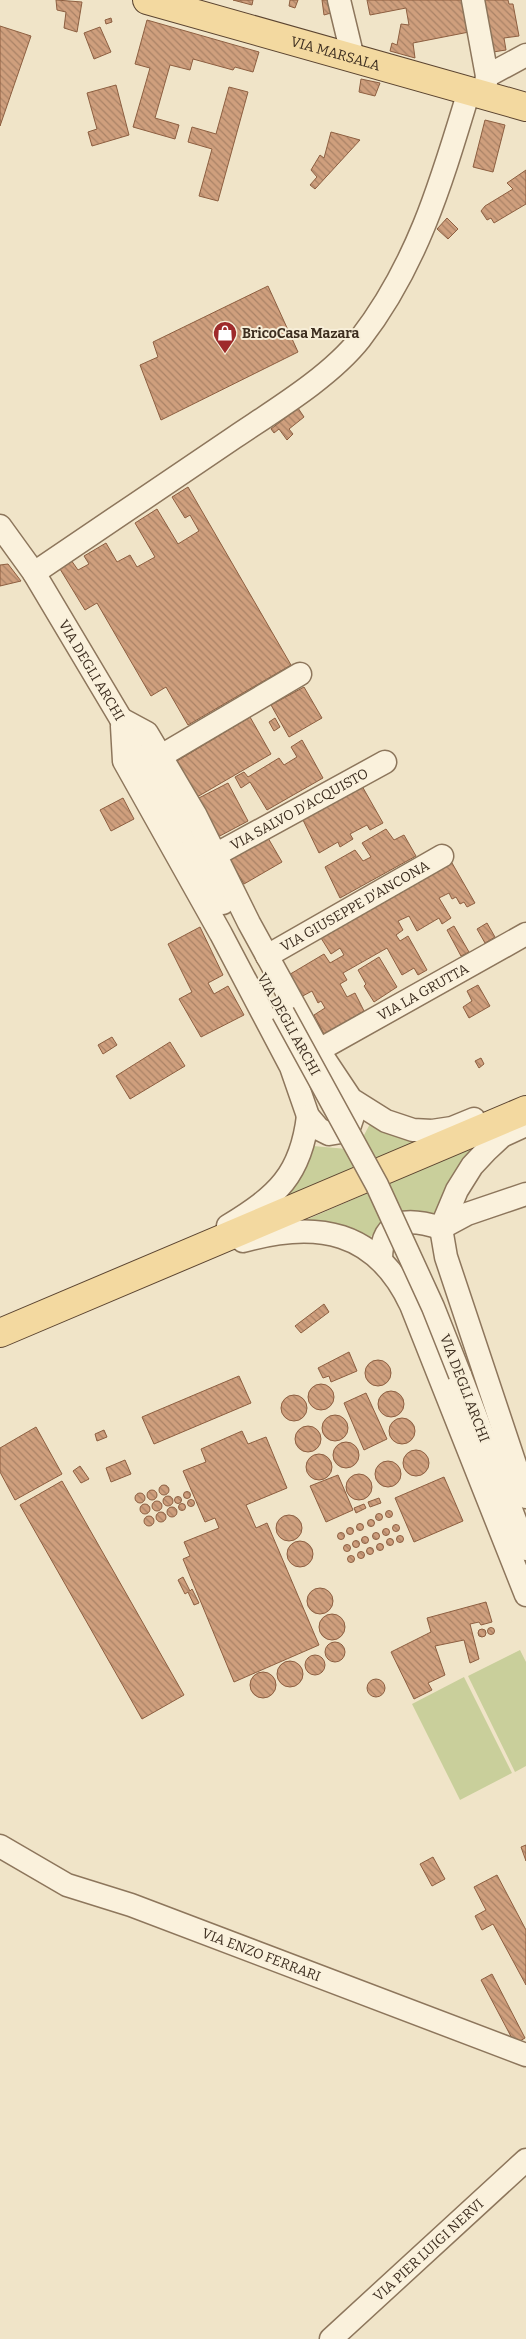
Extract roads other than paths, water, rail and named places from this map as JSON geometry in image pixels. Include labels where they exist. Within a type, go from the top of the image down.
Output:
[{"type":"main road","name":"VIA MARSALA","points":[[147,0],[353,58],[480,88],[526,107]]},
{"type":"main road","points":[[0,1333],[526,1110]]},
{"type":"street","points":[[339,0],[353,58]]},
{"type":"street","points":[[34,573],[315,383],[359,340],[395,286],[415,250],[480,88],[473,0]]},
{"type":"street","points":[[480,88],[526,56]]},
{"type":"street","name":"VIA DEGLI ARCHI","points":[[0,526],[34,573],[121,719],[377,1186],[433,1307],[526,1549]]},
{"type":"street","points":[[161,756],[300,674]]},
{"type":"street","points":[[121,719],[147,733],[161,756],[195,814],[267,956],[319,1050],[352,1099],[386,1121],[414,1130],[432,1131],[452,1128],[526,1097]]},
{"type":"street","points":[[121,719],[124,762],[221,934],[291,1067],[308,1116],[319,1129],[329,1134],[341,1132],[350,1125],[354,1116],[352,1099]]},
{"type":"street","name":"VIA SALVO D'ACQUISTO","points":[[215,855],[385,762]]},
{"type":"street","name":"VIA GIUSEPPE D'ANCONA","points":[[267,956],[442,856]]},
{"type":"street","name":"VIA LA GRUTTA","points":[[319,1050],[526,934]]},
{"type":"street","points":[[170,1261],[257,1209],[280,1189],[298,1161],[306,1135],[308,1116]]},
{"type":"street","points":[[526,1125],[502,1136],[472,1166],[457,1190],[441,1228],[446,1257],[526,1497]]},
{"type":"street","points":[[381,1258],[381,1242],[387,1233],[399,1224],[419,1221],[441,1228],[467,1214],[526,1194]]},
{"type":"street","points":[[170,1261],[273,1232],[293,1231],[316,1231],[349,1239],[381,1258],[401,1282],[411,1305],[526,1595]]},
{"type":"street","name":"VIA ENZO FERRARI","points":[[0,1846],[67,1885],[140,1909],[526,2054]]},
{"type":"street","name":"VIA PIER LUIGI NERVI","points":[[331,2339],[526,2160]]},
{"type":"place","name":"BricoCasa Mazara","points":[[225,354]]}]
